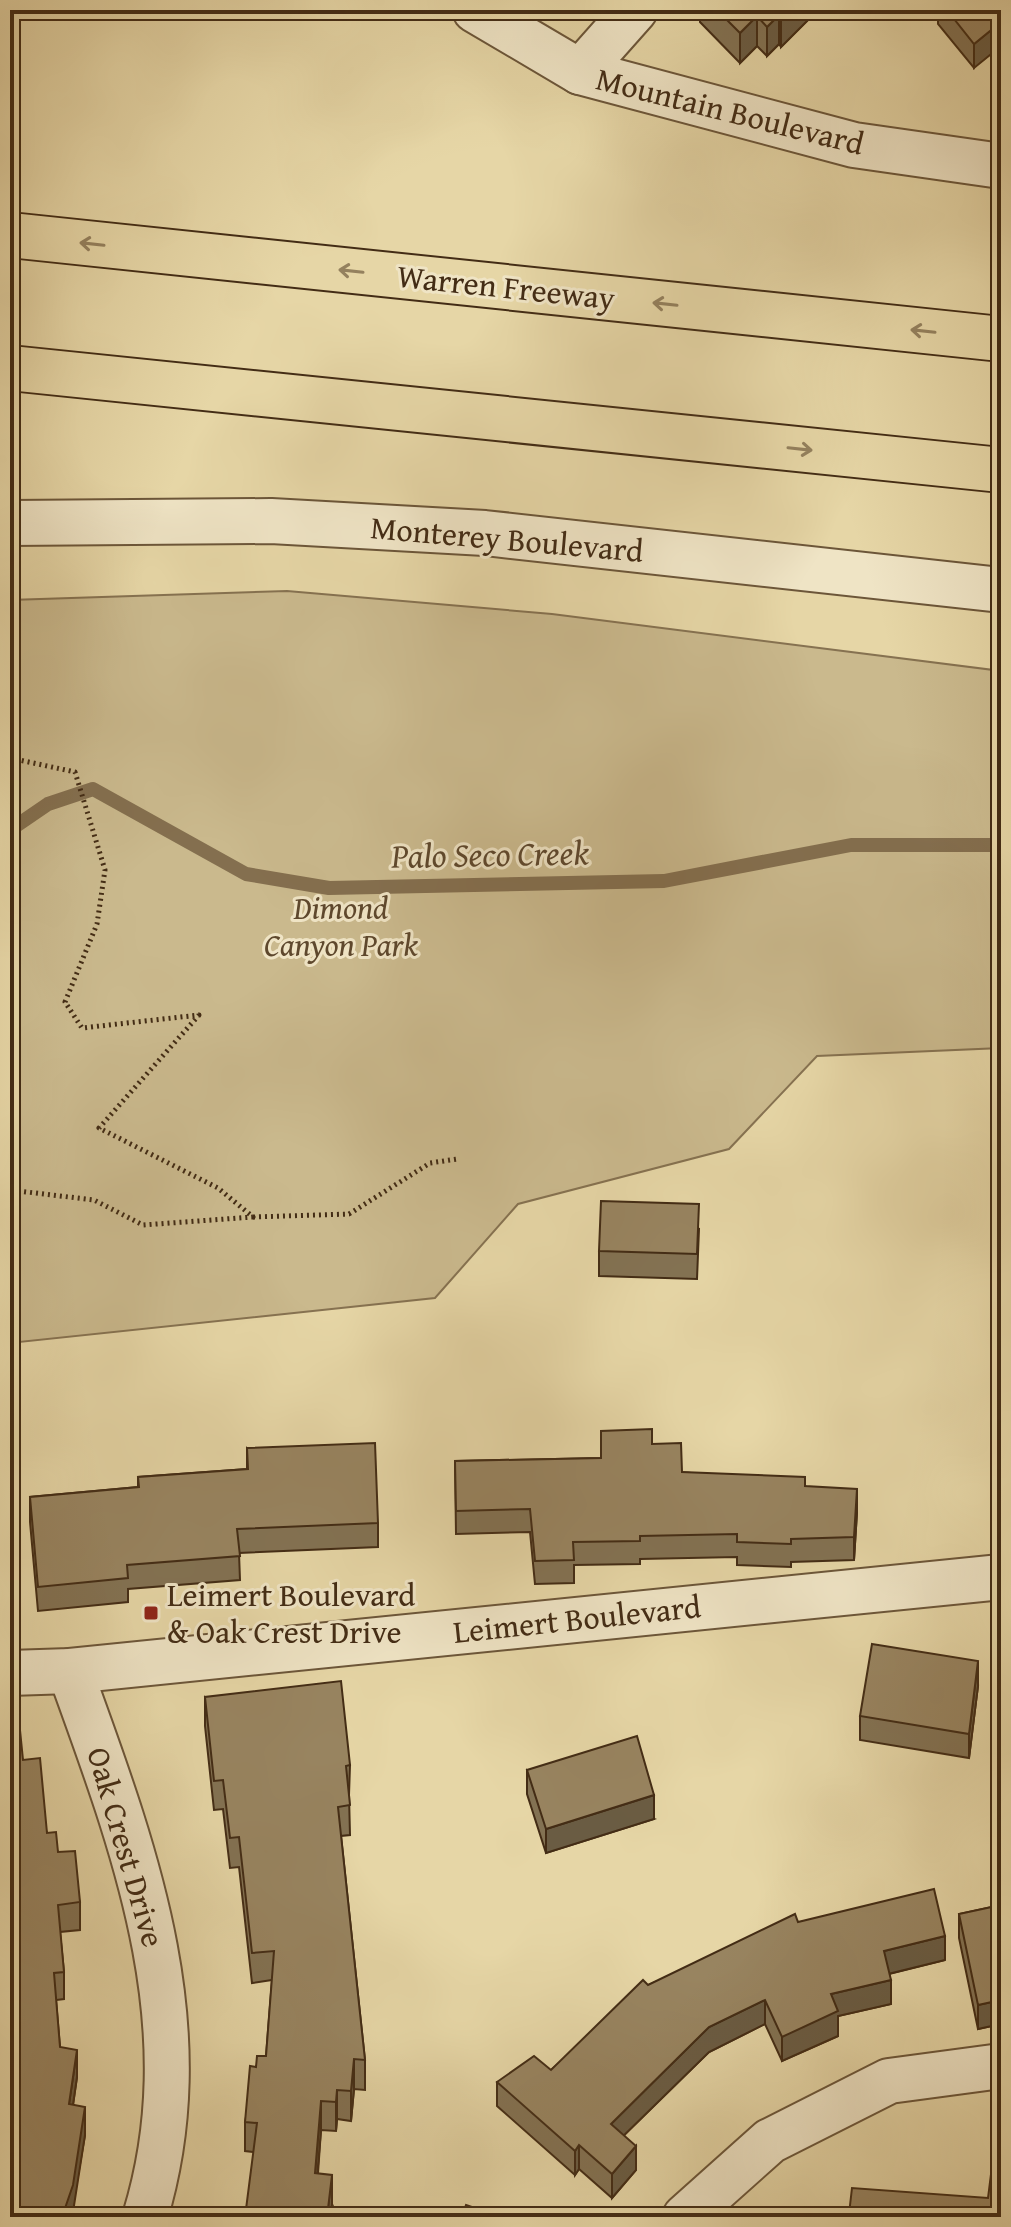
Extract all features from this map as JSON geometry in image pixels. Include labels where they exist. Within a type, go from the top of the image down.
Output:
[{"type":"highway","name":"Warren Freeway","points":[[10,235],[1001,339]]},
{"type":"highway","points":[[10,368],[1001,470]]},
{"type":"highway","points":[[10,395],[722,441]]},
{"type":"street","name":"Mountain Boulevard","points":[[475,10],[580,72],[854,145],[1001,166]]},
{"type":"street","points":[[580,72],[635,10]]},
{"type":"street","name":"Monterey Boulevard","points":[[10,523],[271,521],[485,533],[1001,590]]},
{"type":"street","name":"Leimert Boulevard","points":[[10,1673],[70,1671],[1001,1577]]},
{"type":"street","name":"Oak Crest Drive","points":[[70,1671],[136,1863],[160,1966],[169,2072],[157,2178],[145,2217]]},
{"type":"street","points":[[685,2217],[770,2141],[889,2081],[1001,2066]]},
{"type":"path","points":[[10,758],[75,772],[105,870],[97,924],[65,1002],[82,1028],[199,1015],[99,1128],[218,1188],[253,1217]]},
{"type":"path","points":[[10,1190],[94,1200],[143,1225],[349,1214],[430,1163],[457,1159]]},
{"type":"green space","name":"Dimond Canyon Park","points":[[287,591],[552,614],[1001,671],[1001,1048],[817,1056],[729,1149],[518,1204],[435,1298],[10,1343],[10,600]]},
{"type":"building","points":[[717,10],[788,10],[767,27],[757,16],[740,33]]},
{"type":"building","points":[[947,10],[1001,10],[1001,22],[974,44]]},
{"type":"building","points":[[601,1201],[699,1204],[697,1254],[599,1251]]},
{"type":"building","points":[[652,1429],[652,1444],[681,1443],[682,1472],[805,1477],[805,1486],[857,1489],[854,1537],[791,1539],[791,1544],[737,1542],[737,1534],[640,1536],[640,1541],[573,1542],[574,1560],[535,1561],[530,1509],[456,1511],[455,1461],[601,1458],[601,1431]]},
{"type":"building","points":[[375,1443],[378,1523],[237,1529],[240,1556],[127,1565],[128,1578],[38,1587],[30,1497],[139,1487],[138,1477],[248,1469],[247,1448]]},
{"type":"building","points":[[872,1644],[978,1661],[969,1734],[860,1716]]},
{"type":"building","points":[[341,1681],[350,1765],[346,1766],[350,1805],[338,1807],[365,2060],[354,2059],[351,2091],[337,2090],[336,2102],[321,2101],[315,2173],[332,2175],[327,2217],[245,2217],[257,2123],[245,2122],[250,2066],[256,2067],[257,2056],[266,2056],[274,1951],[252,1953],[239,1837],[230,1838],[223,1780],[214,1781],[205,1697]]},
{"type":"building","points":[[20,1730],[23,1760],[40,1758],[47,1833],[56,1832],[58,1852],[75,1851],[80,1902],[58,1905],[64,1972],[54,1973],[60,2047],[77,2050],[69,2104],[85,2107],[73,2185],[62,2217],[10,2217],[10,1731]]},
{"type":"building","points":[[637,1736],[654,1795],[546,1829],[527,1770]]},
{"type":"building","points":[[934,1889],[945,1936],[884,1951],[891,1980],[831,1994],[838,2011],[782,2037],[765,2000],[709,2027],[611,2124],[636,2146],[612,2174],[579,2145],[575,2151],[497,2082],[534,2056],[551,2070],[643,1980],[648,1985],[795,1914],[798,1922]]},
{"type":"building","points":[[1001,1905],[1001,2000],[978,2005],[959,1914]]},
{"type":"building","points":[[993,2158],[1001,2159],[1001,2217],[784,2217],[785,2209],[849,2214],[852,2188],[988,2198]]},
{"type":"building","points":[[466,2205],[501,2217],[462,2217]]},
{"type":"waterway","name":"Palo Seco Creek","points":[[10,830],[48,804],[93,789],[246,874],[329,888],[664,881],[851,845],[1001,845]]},
{"type":"place","name":"Leimert Boulevard & Oak Crest Drive","points":[[151,1613]]}]
